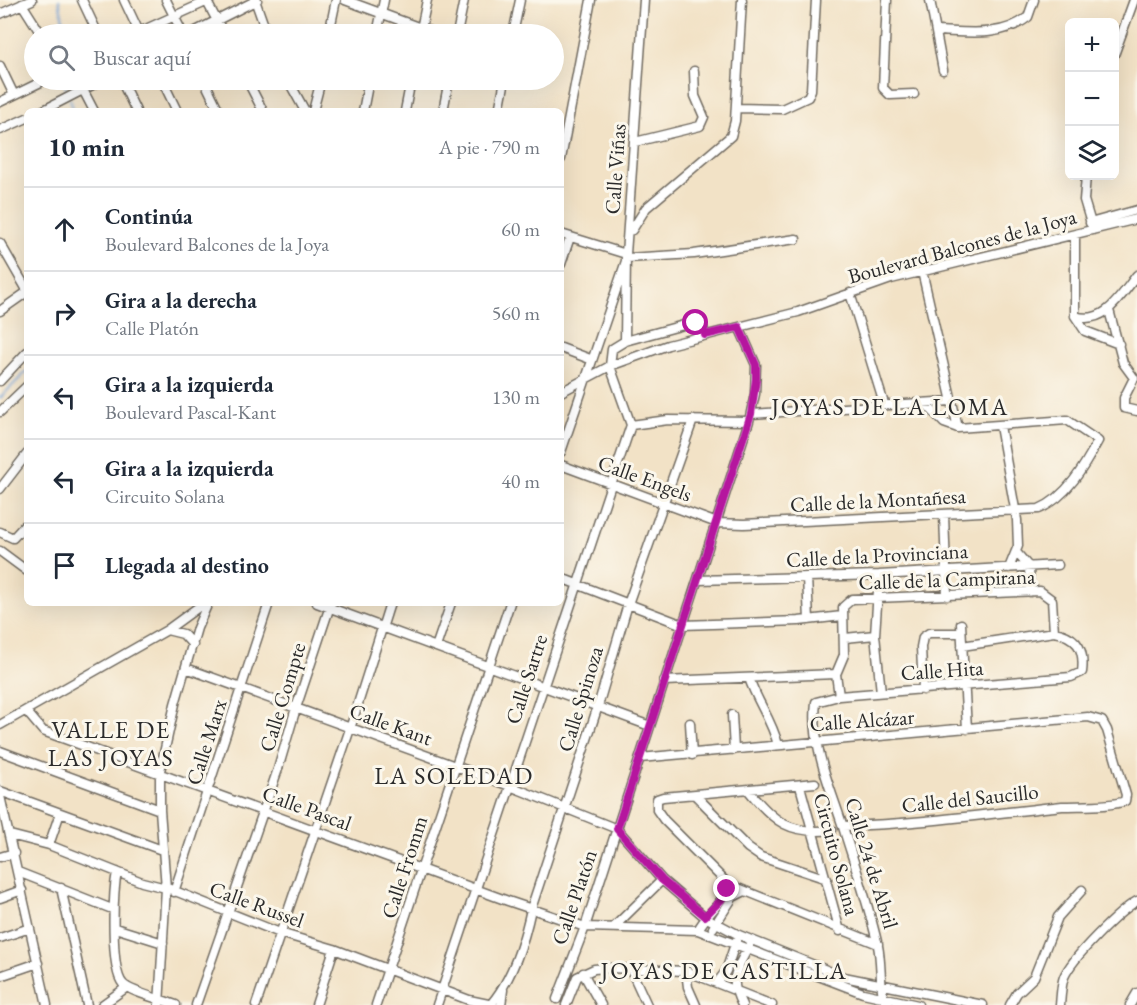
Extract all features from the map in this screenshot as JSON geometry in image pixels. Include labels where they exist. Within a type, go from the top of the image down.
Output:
[{"type":"street","points":[[0,14],[32,0]]},
{"type":"street","points":[[82,0],[93,24]]},
{"type":"street","points":[[124,0],[134,24]]},
{"type":"street","points":[[166,0],[178,24]]},
{"type":"street","points":[[160,24],[208,0],[219,24]]},
{"type":"street","points":[[211,24],[256,0],[264,24]]},
{"type":"street","points":[[331,24],[336,0]]},
{"type":"street","points":[[345,0],[402,24]]},
{"type":"street","points":[[379,24],[384,0]]},
{"type":"street","points":[[422,24],[427,0]]},
{"type":"street","points":[[460,24],[464,0]]},
{"type":"street","points":[[515,24],[520,0]]},
{"type":"street","points":[[564,143],[591,0]]},
{"type":"street","name":"Calle Viñas","points":[[625,340],[627,256],[644,0]]},
{"type":"street","points":[[629,238],[640,213],[727,140],[733,132],[742,0]]},
{"type":"street","points":[[736,108],[788,108],[806,99],[810,93],[816,0]]},
{"type":"street","points":[[887,0],[883,88],[890,95],[914,94]]},
{"type":"street","points":[[930,0],[943,70]]},
{"type":"street","points":[[936,31],[987,33],[1008,29],[1028,17],[1034,0]]},
{"type":"street","points":[[1119,41],[1134,0]]},
{"type":"street","points":[[22,4],[35,24]]},
{"type":"street","points":[[0,66],[14,95]]},
{"type":"street","points":[[635,142],[700,126],[704,117],[695,96],[694,71]]},
{"type":"street","points":[[0,102],[24,90]]},
{"type":"street","points":[[48,108],[85,90],[93,108]]},
{"type":"street","points":[[126,90],[135,108]]},
{"type":"street","points":[[167,90],[176,108]]},
{"type":"street","points":[[209,90],[218,108]]},
{"type":"street","points":[[252,90],[261,108]]},
{"type":"street","points":[[293,90],[302,108]]},
{"type":"street","points":[[314,108],[318,90]]},
{"type":"street","points":[[364,108],[367,90]]},
{"type":"street","points":[[406,108],[409,90]]},
{"type":"street","points":[[443,108],[447,90]]},
{"type":"street","points":[[500,108],[503,90]]},
{"type":"street","points":[[0,130],[24,119]]},
{"type":"street","points":[[1086,180],[1084,200],[1092,226]]},
{"type":"street","name":"Boulevard Balcones de la Joya","points":[[564,390],[610,366],[668,345],[798,312],[922,271],[1075,234],[1137,210]]},
{"type":"street","name":"Boulevard Balcones de la Joya","points":[[1092,226],[1137,219]]},
{"type":"street","points":[[1075,234],[1075,316],[1085,331],[1119,344]]},
{"type":"street","points":[[565,235],[627,256],[694,254],[796,239]]},
{"type":"street","points":[[0,243],[24,292]]},
{"type":"street","points":[[564,443],[590,359],[627,256]]},
{"type":"street","points":[[922,271],[958,428]]},
{"type":"street","points":[[1075,316],[1093,318],[1109,310],[1137,275]]},
{"type":"street","points":[[850,293],[884,404]]},
{"type":"street","points":[[0,310],[24,295]]},
{"type":"street","points":[[1109,310],[1123,363],[1136,377],[1124,398],[1124,408],[1137,411]]},
{"type":"street","points":[[705,335],[702,324],[696,323],[625,340],[612,350],[610,366],[631,425],[650,421],[750,417],[884,404],[951,401]]},
{"type":"street","name":"Calle Platón","points":[[557,999],[585,927],[750,417],[756,365],[739,327]]},
{"type":"street","points":[[564,349],[590,359]]},
{"type":"street","points":[[0,381],[24,354]]},
{"type":"street","points":[[0,412],[24,389]]},
{"type":"street","points":[[925,403],[944,423],[958,428],[1000,426],[1017,520],[1016,552],[1009,568]]},
{"type":"street","name":"Calle Spinoza","points":[[492,1005],[502,989],[523,941],[531,909],[566,807],[628,604],[693,420]]},
{"type":"street","name":"Calle de la Montañesa","points":[[717,523],[944,515],[1039,509],[1062,494],[1084,465],[1098,441],[1067,420],[1000,426]]},
{"type":"street","name":"Calle Sartre","points":[[437,1005],[631,425]]},
{"type":"street","points":[[0,489],[24,460]]},
{"type":"street","name":"Calle Engels","points":[[564,466],[717,523]]},
{"type":"street","points":[[944,515],[947,596]]},
{"type":"street","points":[[0,532],[10,538],[15,537],[24,526]]},
{"type":"street","points":[[0,551],[24,569]]},
{"type":"street","points":[[1016,552],[1029,567],[1030,592]]},
{"type":"street","name":"Calle de la Provinciana","points":[[698,580],[879,575],[1058,565]]},
{"type":"street","points":[[879,575],[875,635],[881,692]]},
{"type":"street","points":[[807,577],[809,620]]},
{"type":"street","points":[[564,579],[683,625]]},
{"type":"street","name":"Calle de la Campirana","points":[[683,625],[809,620],[843,611],[852,599],[878,600],[1044,592],[1052,600],[1054,632]]},
{"type":"street","points":[[0,725],[167,630],[202,606]]},
{"type":"street","points":[[159,1001],[170,890],[162,850],[160,771],[186,668],[205,606]]},
{"type":"street","name":"Calle Marx","points":[[170,890],[209,790],[268,606]]},
{"type":"street","name":"Calle Compte","points":[[196,1005],[278,769],[330,606]]},
{"type":"street","points":[[332,606],[382,627],[650,726]]},
{"type":"street","points":[[256,1005],[350,729],[389,606]]},
{"type":"street","points":[[436,647],[450,606]]},
{"type":"street","name":"Calle Fromm","points":[[376,1005],[509,606]]},
{"type":"street","points":[[839,696],[836,674],[844,655],[843,611]]},
{"type":"street","points":[[923,690],[921,641],[929,633],[961,628],[962,688],[967,729]]},
{"type":"street","points":[[167,630],[183,634],[193,645]]},
{"type":"street","points":[[962,646],[1054,632]]},
{"type":"street","name":"Calle Hita","points":[[815,710],[817,700],[839,696],[962,688],[1078,675],[1083,664],[1081,647],[1071,636],[1054,632]]},
{"type":"street","points":[[845,638],[875,635]]},
{"type":"street","name":"Calle Kant","points":[[186,668],[510,786],[617,829]]},
{"type":"street","points":[[664,681],[836,674]]},
{"type":"street","points":[[750,678],[757,698],[771,720],[778,745]]},
{"type":"street","name":"Calle 24 de Abril","points":[[815,710],[821,765],[843,826],[878,944],[884,1001]]},
{"type":"street","name":"Calle Pascal","points":[[26,711],[43,730],[160,771],[475,889],[585,927],[698,930],[884,1001],[918,1005]]},
{"type":"street","points":[[732,715],[734,750]]},
{"type":"street","name":"Calle Alcázar","points":[[640,758],[1088,717]]},
{"type":"street","name":"Calle del Saucillo","points":[[843,826],[897,824],[1100,803],[1122,803],[1126,795],[1107,730],[1102,721],[1088,717]]},
{"type":"street","points":[[690,723],[692,754]]},
{"type":"street","points":[[0,751],[160,810]]},
{"type":"street","name":"Circuito Solana","points":[[815,783],[659,798],[656,802],[657,810],[698,857],[728,884],[840,931],[878,944]]},
{"type":"street","name":"Circuito Solana","points":[[800,786],[815,832],[840,931]]},
{"type":"street","points":[[749,791],[774,819],[797,829],[815,832],[832,830]]},
{"type":"street","points":[[37,1005],[46,1004],[10,835],[2,816],[0,794],[162,850]]},
{"type":"street","points":[[696,796],[748,848],[761,857],[826,879]]},
{"type":"street","points":[[49,845],[60,813]]},
{"type":"street","points":[[617,829],[662,880],[715,924],[844,977],[983,1005]]},
{"type":"street","name":"Calle Russel","points":[[10,835],[49,845],[280,933],[334,950],[442,990],[492,1005]]},
{"type":"street","points":[[0,857],[14,853]]},
{"type":"street","points":[[18,872],[112,909]]},
{"type":"street","points":[[117,872],[112,909],[116,962],[120,981],[127,987],[159,1001],[176,1005]]},
{"type":"street","points":[[614,927],[662,880]]},
{"type":"street","points":[[698,930],[705,916],[726,894],[728,884]]},
{"type":"street","points":[[61,888],[87,1005]]},
{"type":"street","points":[[0,898],[22,890]]},
{"type":"street","points":[[1010,1005],[1017,993],[1034,977],[1059,917],[1082,890]]},
{"type":"street","points":[[710,933],[733,897],[743,892]]},
{"type":"street","points":[[1060,1005],[1062,982],[1070,967],[1120,912],[1137,902]]},
{"type":"street","points":[[0,938],[30,928]]},
{"type":"street","points":[[115,928],[163,943]]},
{"type":"street","points":[[717,983],[726,970],[739,935]]},
{"type":"street","points":[[742,1005],[733,989],[735,975],[752,941]]},
{"type":"street","points":[[316,1005],[334,950]]},
{"type":"street","points":[[0,976],[38,963]]},
{"type":"street","points":[[566,1005],[572,987],[583,973],[594,969],[630,968],[686,971],[772,1005]]},
{"type":"street","points":[[630,968],[647,1005]]},
{"type":"street","points":[[686,971],[688,987],[696,1005]]},
{"type":"street","points":[[583,973],[601,1005]]},
{"type":"street","points":[[102,1005],[127,987]]},
{"type":"street","name":"Calle Spinoza","points":[[501,1005],[502,989]]},
{"type":"street","points":[[1130,1005],[1137,993]]},
{"type":"waterway","points":[[59,0],[64,24]]},
{"type":"waterway","points":[[67,90],[68,94]]},
{"type":"waterway","points":[[70,99],[73,108]]},
{"type":"waterway","points":[[0,398],[24,374]]},
{"type":"district","name":"JOYAS DE LA LOMA","points":[[890,406]]},
{"type":"district","name":"VALLE DE LAS JOYAS","points":[[111,743]]},
{"type":"district","name":"LA SOLEDAD","points":[[454,775]]},
{"type":"district","name":"JOYAS DE CASTILLA","points":[[724,970]]},
{"type":"route","points":[[696,323],[702,324],[705,335],[739,327],[756,365],[755,394],[739,455],[617,829],[662,880],[705,916],[726,894],[727,889]]}]
